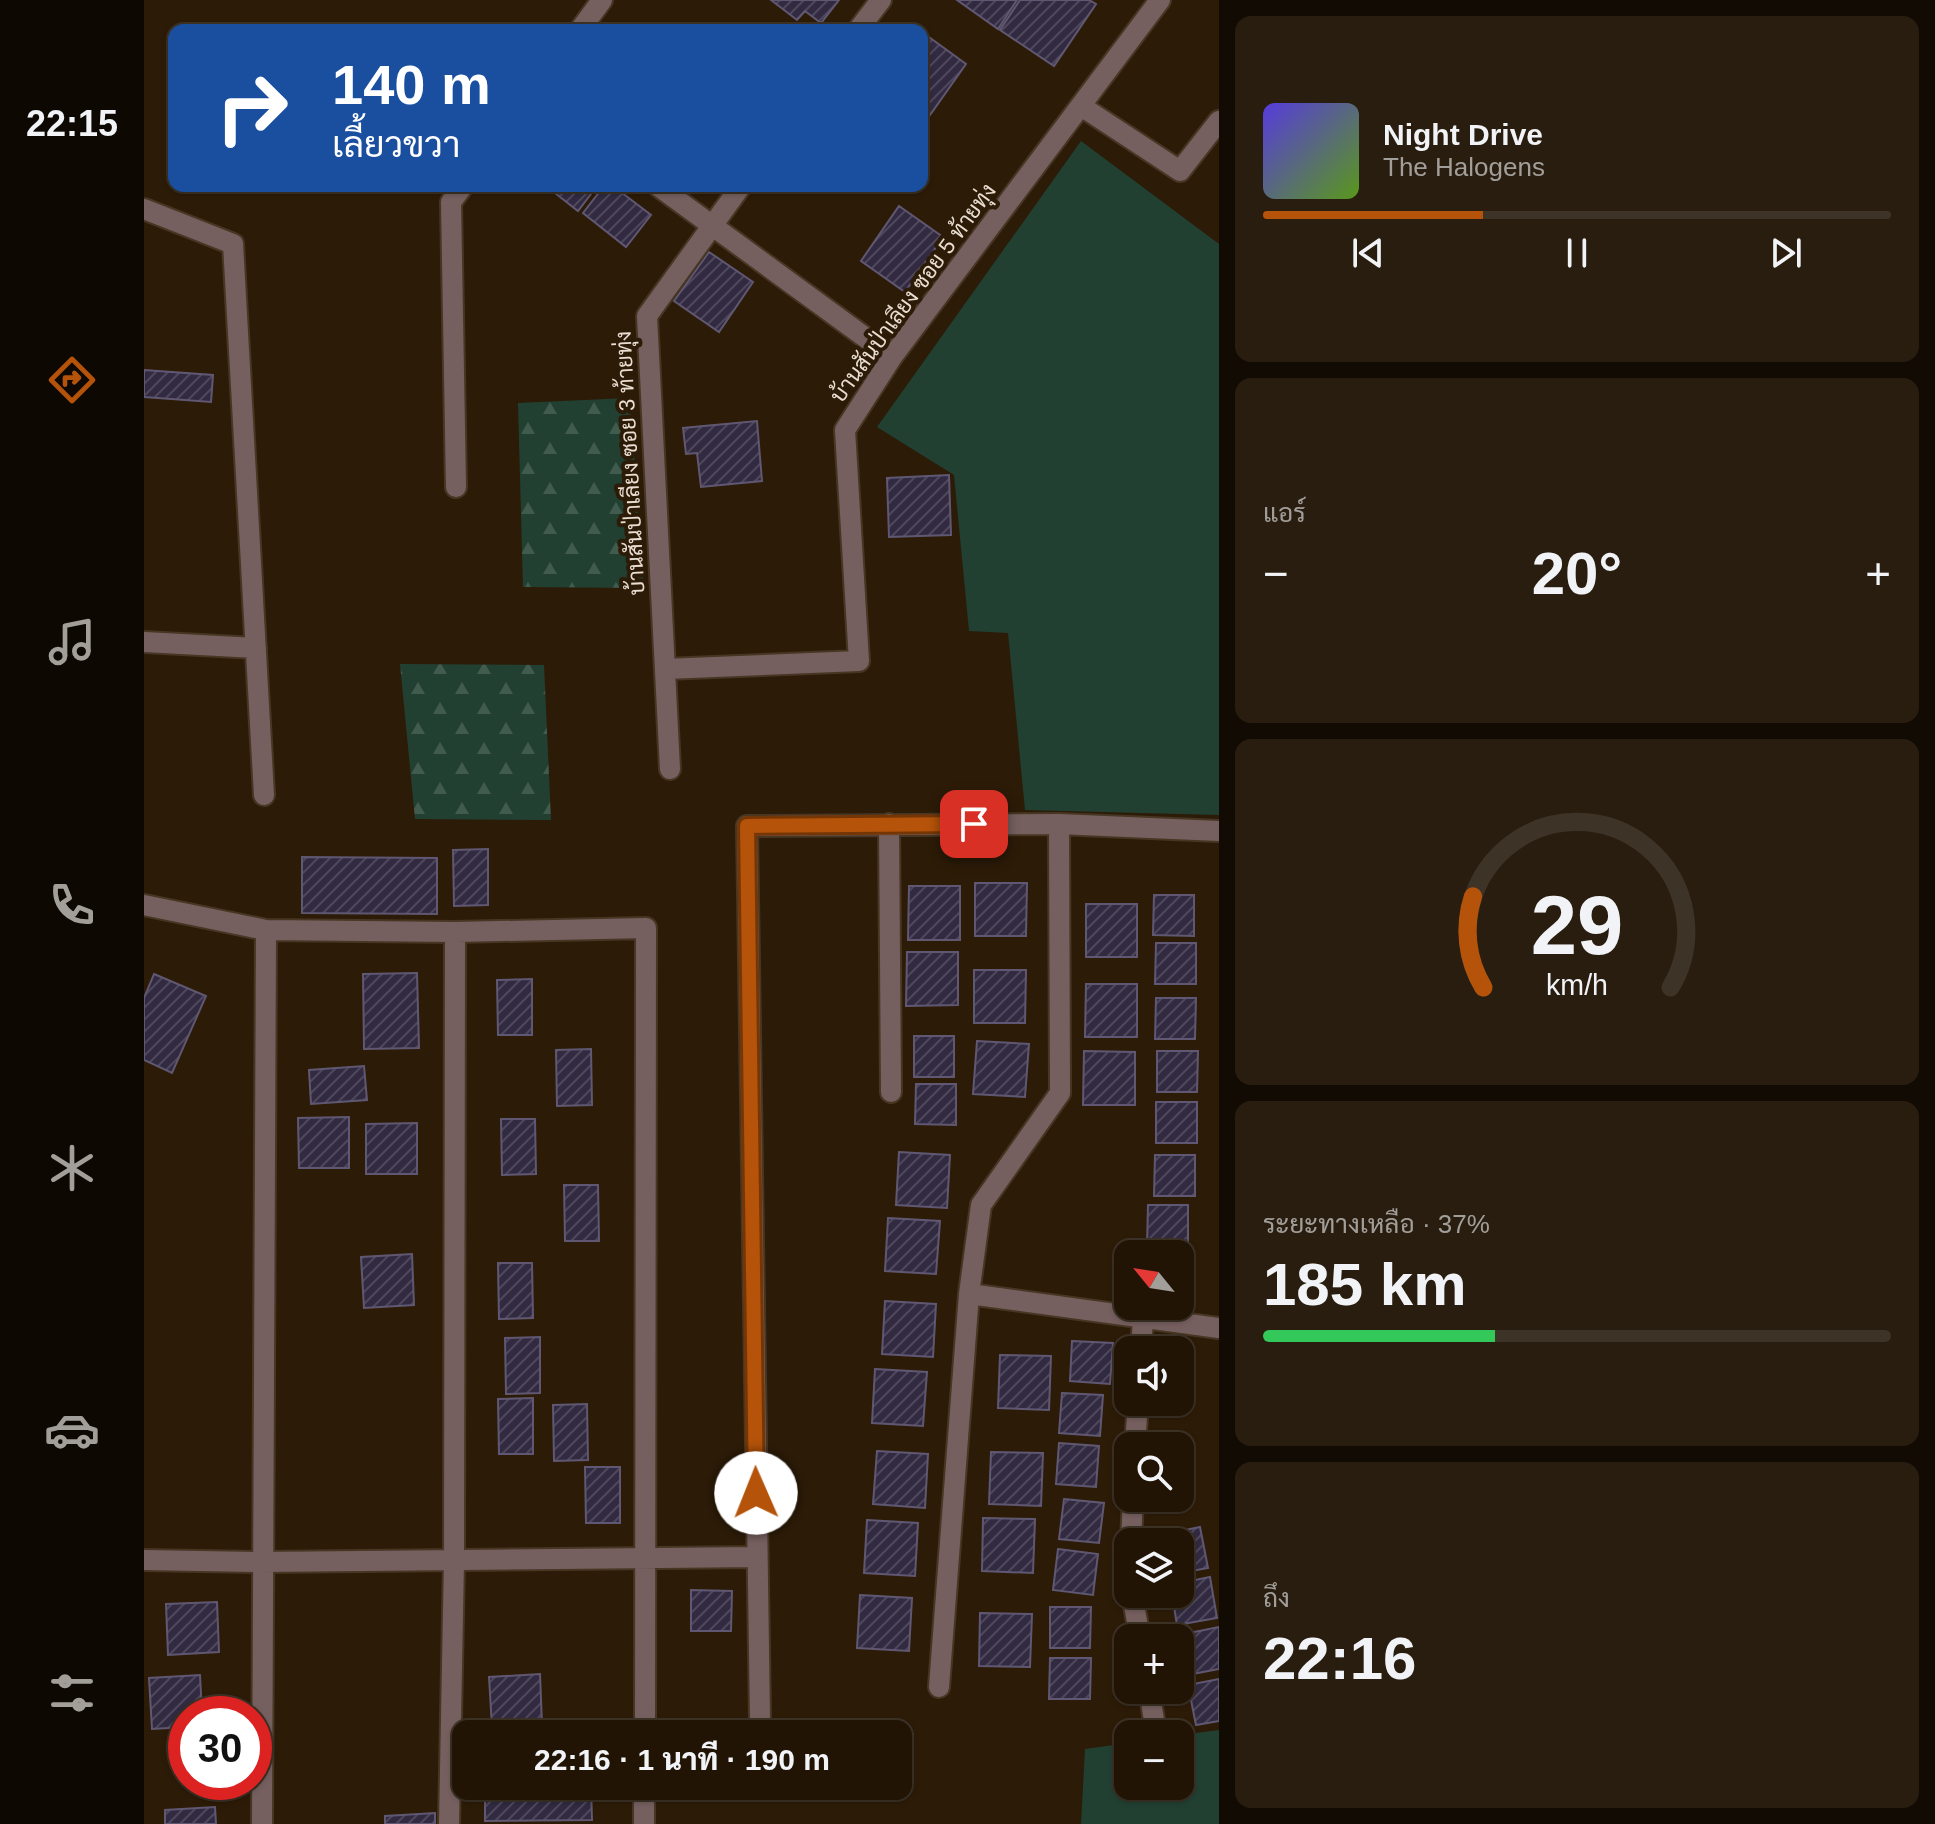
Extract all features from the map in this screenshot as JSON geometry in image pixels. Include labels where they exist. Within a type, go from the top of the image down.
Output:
[{"type":"street","points":[[584,24],[602,0]]},
{"type":"street","points":[[863,24],[881,0]]},
{"type":"street","name":"บ้านสันป่าเลียง ซอย 5 ท้ายทุ่ง","points":[[665,669],[859,661],[845,430],[892,357],[1160,0]]},
{"type":"street","points":[[1081,106],[1180,171],[1219,121]]},
{"type":"street","points":[[456,487],[451,202],[458,192]]},
{"type":"street","points":[[666,192],[892,357]]},
{"type":"street","name":"บ้านสันป่าเลียง ซอย 3 ท้ายทุ่ง","points":[[670,769],[647,316],[737,192]]},
{"type":"street","points":[[144,209],[233,244],[264,795]]},
{"type":"street","points":[[144,642],[256,648]]},
{"type":"street","points":[[889,824],[891,1092]]},
{"type":"street","points":[[939,1687],[969,1294],[981,1205],[1060,1093],[1059,824]]},
{"type":"street","points":[[760,1719],[747,826],[1059,824],[1219,831]]},
{"type":"street","points":[[144,905],[266,930],[455,932],[646,928],[645,1720]]},
{"type":"street","points":[[262,1824],[266,930]]},
{"type":"street","points":[[449,1824],[454,1561],[455,932]]},
{"type":"street","points":[[969,1294],[1114,1314]]},
{"type":"street","points":[[1158,1320],[1219,1328]]},
{"type":"street","points":[[144,1560],[261,1562],[757,1557]]},
{"type":"street","points":[[1151,1704],[1154,1720]]},
{"type":"street","points":[[644,1800],[644,1824]]},
{"type":"green space","points":[[1081,141],[1219,244],[1219,815],[1025,810],[1008,633],[969,631],[954,475],[877,427]]},
{"type":"green space","points":[[630,398],[644,588],[523,587],[518,403]]},
{"type":"green space","points":[[400,664],[544,665],[551,820],[415,819]]},
{"type":"green space","points":[[1219,1730],[1219,1824],[1081,1824],[1085,1749],[1114,1745],[1114,1800],[1194,1800],[1194,1733]]},
{"type":"building","points":[[771,0],[839,0],[821,23],[805,11],[797,20]]},
{"type":"building","points":[[957,0],[1017,0],[998,29]]},
{"type":"building","points":[[1020,0],[1089,0],[1096,4],[1054,66],[1000,30]]},
{"type":"building","points":[[928,36],[966,64],[930,115],[928,114]]},
{"type":"building","points":[[554,192],[592,192],[578,211]]},
{"type":"building","points":[[599,192],[621,192],[651,215],[626,247],[583,213]]},
{"type":"building","points":[[899,206],[943,237],[905,292],[861,261]]},
{"type":"building","points":[[709,252],[753,282],[719,332],[674,301]]},
{"type":"building","points":[[144,370],[213,375],[211,402],[144,397]]},
{"type":"building","points":[[757,421],[762,481],[701,487],[697,453],[686,454],[683,428]]},
{"type":"building","points":[[949,475],[951,535],[889,537],[887,478]]},
{"type":"building","points":[[488,849],[488,905],[454,906],[453,850]]},
{"type":"building","points":[[302,857],[437,858],[437,914],[302,913]]},
{"type":"building","points":[[975,883],[1027,883],[1026,936],[975,936]]},
{"type":"building","points":[[909,886],[960,886],[960,940],[908,940]]},
{"type":"building","points":[[1154,895],[1194,895],[1194,936],[1153,935]]},
{"type":"building","points":[[1086,904],[1137,904],[1137,957],[1086,957]]},
{"type":"building","points":[[1156,943],[1196,943],[1196,984],[1155,984]]},
{"type":"building","points":[[907,952],[958,952],[958,1005],[906,1006]]},
{"type":"building","points":[[974,970],[1026,970],[1025,1023],[974,1023]]},
{"type":"building","points":[[417,973],[419,1048],[364,1049],[363,974]]},
{"type":"building","points":[[154,974],[206,996],[172,1073],[144,1060],[144,998]]},
{"type":"building","points":[[532,979],[532,1035],[498,1035],[497,980]]},
{"type":"building","points":[[1086,984],[1137,984],[1137,1037],[1085,1037]]},
{"type":"building","points":[[1156,998],[1196,998],[1195,1039],[1155,1039]]},
{"type":"building","points":[[914,1036],[954,1036],[954,1077],[914,1077]]},
{"type":"building","points":[[977,1041],[1029,1044],[1025,1097],[973,1094]]},
{"type":"building","points":[[591,1049],[592,1105],[557,1106],[556,1050]]},
{"type":"building","points":[[1084,1051],[1135,1052],[1135,1105],[1083,1105]]},
{"type":"building","points":[[1157,1051],[1198,1051],[1197,1092],[1157,1092]]},
{"type":"building","points":[[364,1066],[367,1100],[311,1104],[309,1070]]},
{"type":"building","points":[[916,1084],[956,1084],[956,1125],[915,1124]]},
{"type":"building","points":[[1156,1102],[1197,1102],[1197,1143],[1156,1143]]},
{"type":"building","points":[[349,1117],[349,1168],[299,1168],[298,1118]]},
{"type":"building","points":[[501,1119],[535,1119],[536,1174],[502,1175]]},
{"type":"building","points":[[417,1123],[417,1174],[366,1174],[366,1124]]},
{"type":"building","points":[[899,1152],[950,1155],[947,1208],[896,1205]]},
{"type":"building","points":[[1155,1155],[1195,1155],[1195,1196],[1154,1196]]},
{"type":"building","points":[[564,1185],[598,1185],[599,1241],[565,1241]]},
{"type":"building","points":[[1148,1205],[1188,1205],[1188,1240],[1147,1240]]},
{"type":"building","points":[[888,1218],[940,1221],[936,1274],[885,1271]]},
{"type":"building","points":[[412,1254],[414,1305],[364,1308],[361,1257]]},
{"type":"building","points":[[498,1263],[532,1263],[533,1318],[499,1319]]},
{"type":"building","points":[[885,1301],[936,1304],[933,1357],[882,1354]]},
{"type":"building","points":[[540,1337],[540,1393],[506,1394],[505,1338]]},
{"type":"building","points":[[1072,1341],[1113,1343],[1110,1384],[1070,1381]]},
{"type":"building","points":[[1000,1355],[1051,1356],[1049,1410],[998,1408]]},
{"type":"building","points":[[875,1369],[927,1372],[923,1426],[872,1423]]},
{"type":"building","points":[[1062,1393],[1103,1395],[1100,1436],[1059,1433]]},
{"type":"building","points":[[533,1398],[533,1454],[499,1454],[498,1399]]},
{"type":"building","points":[[587,1404],[588,1460],[554,1461],[553,1405]]},
{"type":"building","points":[[1059,1443],[1099,1446],[1096,1487],[1056,1484]]},
{"type":"building","points":[[877,1451],[928,1454],[925,1508],[873,1504]]},
{"type":"building","points":[[991,1452],[1043,1453],[1041,1506],[989,1504]]},
{"type":"building","points":[[585,1467],[620,1467],[620,1523],[586,1523]]},
{"type":"building","points":[[1064,1499],[1104,1503],[1099,1543],[1059,1539]]},
{"type":"building","points":[[983,1518],[1035,1519],[1033,1573],[982,1571]]},
{"type":"building","points":[[867,1520],[918,1523],[915,1576],[864,1573]]},
{"type":"building","points":[[1200,1527],[1208,1568],[1194,1570],[1194,1528]]},
{"type":"building","points":[[1058,1549],[1098,1554],[1093,1595],[1053,1590]]},
{"type":"building","points":[[1210,1577],[1217,1618],[1177,1624],[1174,1608],[1194,1608],[1194,1580]]},
{"type":"building","points":[[691,1590],[732,1591],[731,1631],[691,1631]]},
{"type":"building","points":[[860,1595],[912,1598],[909,1651],[857,1648]]},
{"type":"building","points":[[217,1602],[219,1652],[168,1655],[166,1604]]},
{"type":"building","points":[[1050,1607],[1091,1607],[1090,1648],[1050,1648]]},
{"type":"building","points":[[980,1613],[1032,1614],[1030,1667],[979,1666]]},
{"type":"building","points":[[1219,1627],[1219,1669],[1194,1674],[1194,1632]]},
{"type":"building","points":[[1050,1658],[1091,1658],[1090,1699],[1049,1699]]},
{"type":"building","points":[[540,1674],[542,1720],[492,1720],[489,1677]]},
{"type":"building","points":[[200,1675],[201,1696],[168,1696],[168,1728],[152,1729],[149,1678]]},
{"type":"building","points":[[1219,1679],[1219,1721],[1196,1725],[1192,1704],[1194,1684]]},
{"type":"building","points":[[912,1734],[913,1734],[912,1775]]},
{"type":"building","points":[[485,1800],[591,1800],[592,1820],[485,1821]]},
{"type":"building","points":[[215,1807],[216,1824],[165,1824],[165,1810]]},
{"type":"building","points":[[435,1813],[435,1824],[385,1824],[385,1816]]},
{"type":"route","points":[[756,1493],[747,826],[974,824]]}]
